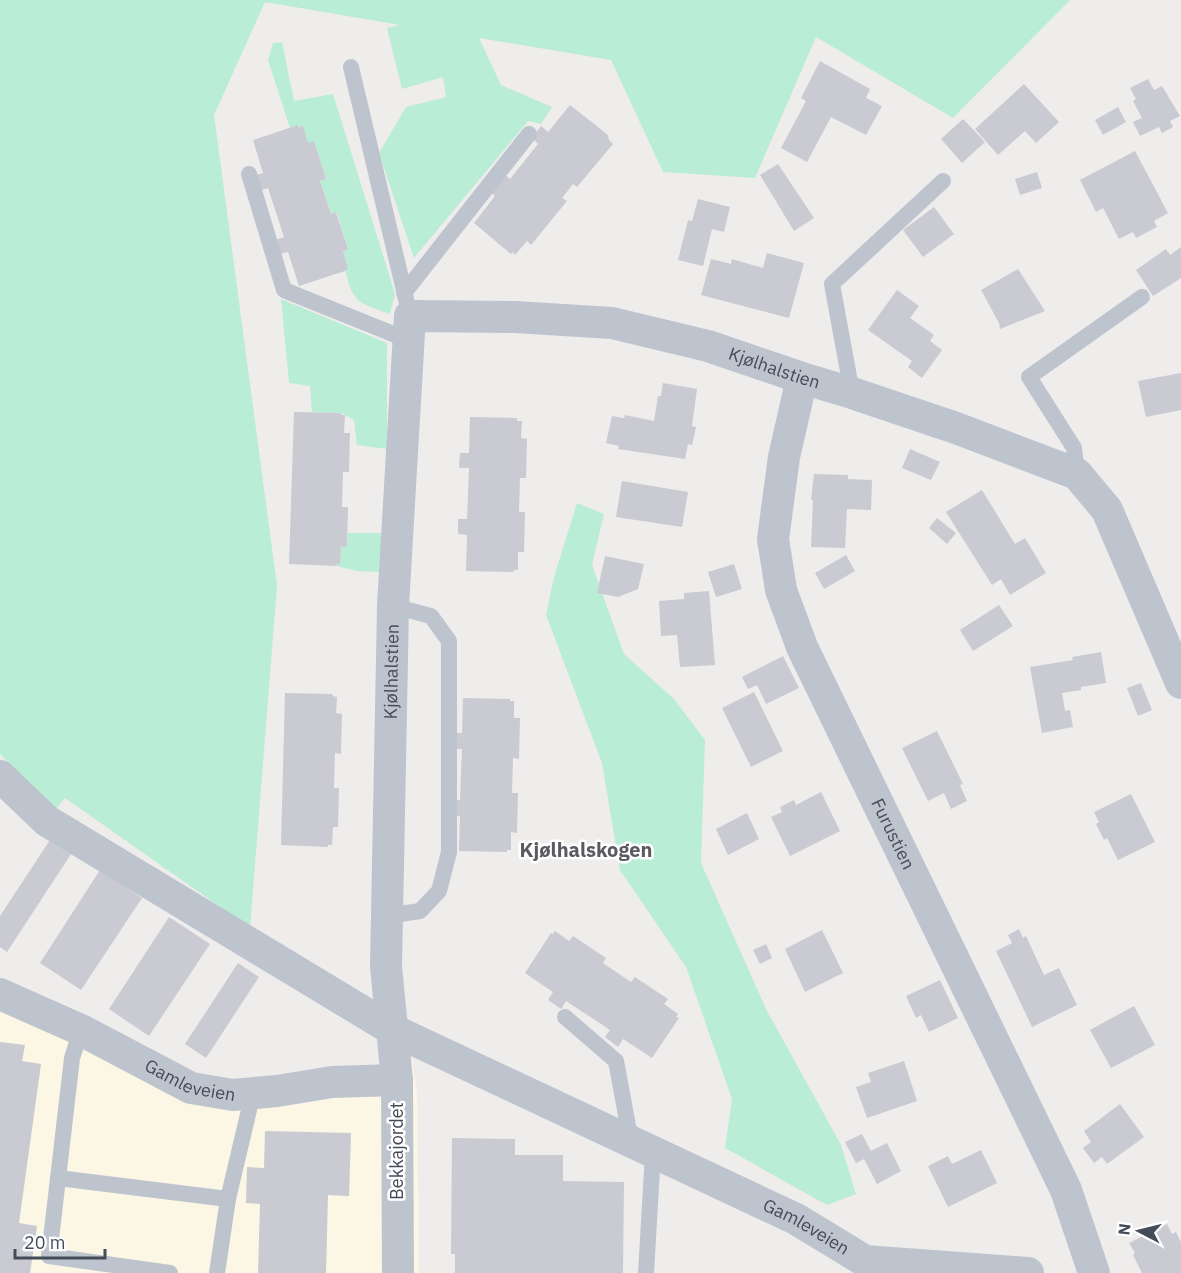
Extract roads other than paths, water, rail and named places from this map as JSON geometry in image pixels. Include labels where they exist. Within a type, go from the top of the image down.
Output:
[{"type":"street","name":"Kjølhalstien","points":[[393,1030],[386,966],[393,606],[408,316],[515,317],[612,323],[708,346],[956,428],[1077,474],[1107,510],[1181,683]]},
{"type":"street","name":"Furustien","points":[[802,378],[784,458],[773,538],[782,590],[802,647],[1066,1190],[1094,1273]]},
{"type":"street","name":"Gamleveien","points":[[0,776],[47,821],[393,1030],[796,1219],[865,1261],[1028,1273]]},
{"type":"street","name":"Gamleveien","points":[[0,994],[81,1030],[191,1088],[232,1095],[332,1082],[397,1080]]},
{"type":"street","name":"Bekkajordet","points":[[393,1030],[397,1080],[398,1273]]},
{"type":"lane","name":"Kjølhalstien","points":[[351,67],[408,316]]},
{"type":"lane","points":[[249,174],[284,290],[408,316],[529,134]]},
{"type":"lane","name":"Kjølhalstien","points":[[852,393],[832,284],[943,182]]},
{"type":"lane","points":[[1077,474],[1074,448],[1029,377],[1142,297]]},
{"type":"lane","points":[[387,916],[420,911],[439,891],[449,852],[449,641],[431,616],[393,606]]},
{"type":"lane","points":[[565,1017],[616,1061],[642,1147],[646,1273]]},
{"type":"lane","points":[[81,1030],[72,1058],[49,1256],[170,1273]]},
{"type":"lane","points":[[217,1273],[228,1199],[253,1093]]},
{"type":"lane","points":[[58,1178],[228,1199]]},
{"type":"district","name":"Kjølhalskogen","points":[[586,850]]}]
